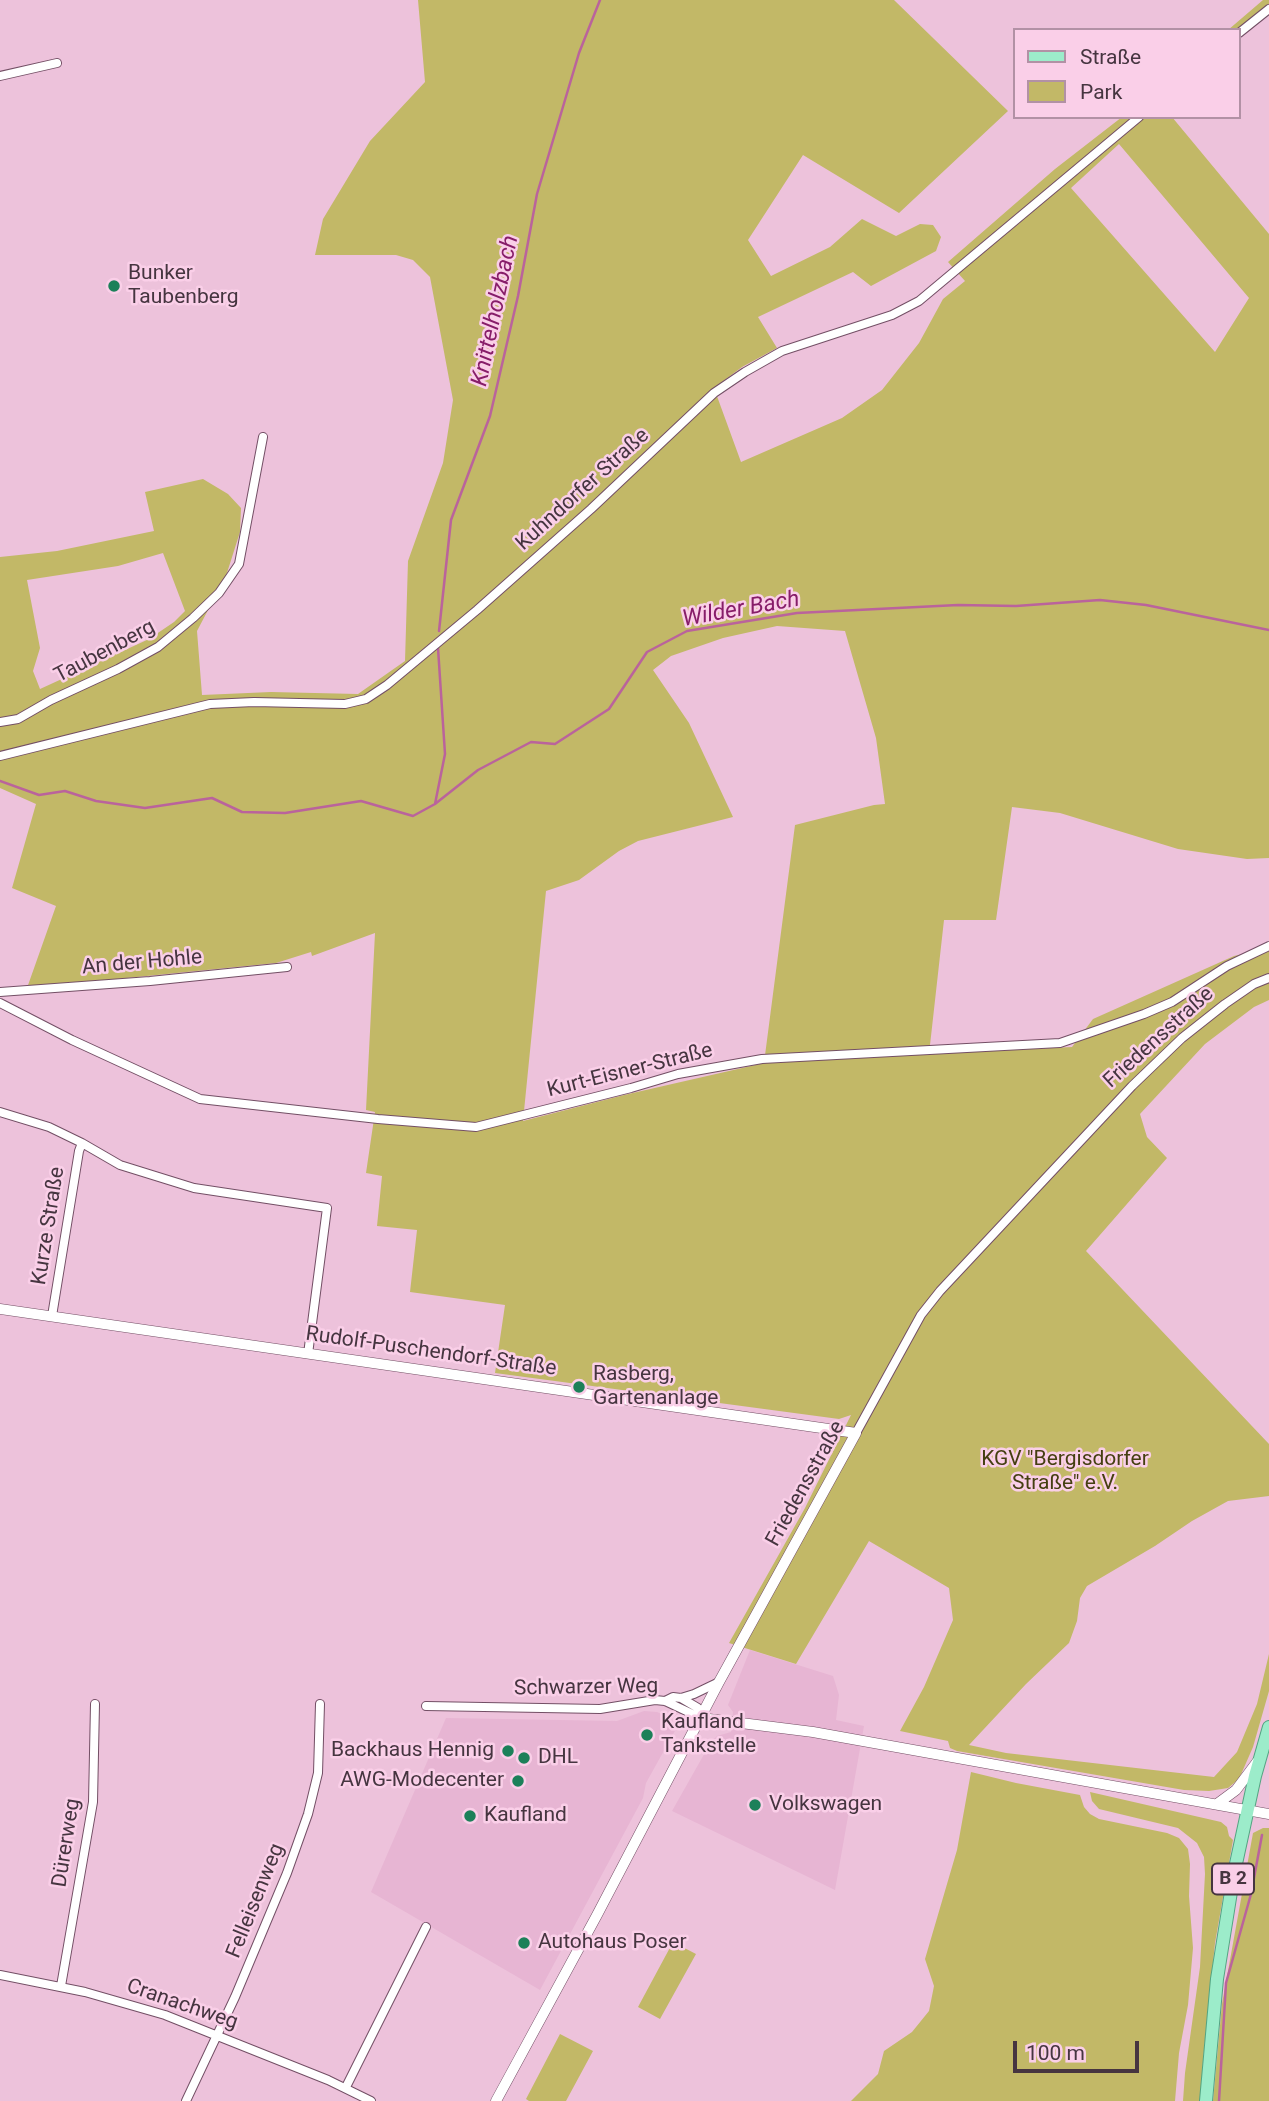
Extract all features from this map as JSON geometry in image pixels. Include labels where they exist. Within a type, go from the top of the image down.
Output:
[{"type":"main road","name":"B 2","points":[[1206,2101],[1210,2034],[1234,1873],[1269,1727]]},
{"type":"street","points":[[1241,31],[1269,9]]},
{"type":"street","points":[[0,76],[58,63]]},
{"type":"street","name":"Kuhndorfer Straße","points":[[0,757],[210,704],[345,704],[366,699],[387,685],[465,620],[591,509],[714,393],[782,351],[892,315],[919,301],[1137,119]]},
{"type":"street","name":"Taubenberg","points":[[0,722],[19,719],[51,700],[158,647],[219,593],[239,564],[263,437]]},
{"type":"street","name":"Kurt-Eisner-Straße","points":[[0,1003],[72,1040],[200,1099],[476,1127],[678,1074],[762,1059],[1060,1043],[1172,1002],[1227,966],[1269,946]]},
{"type":"street","name":"An der Hohle","points":[[0,992],[287,967]]},
{"type":"street","name":"Friedensstraße","points":[[496,2101],[719,1682],[915,1324],[940,1291],[1132,1086],[1182,1038],[1225,1004],[1269,978]]},
{"type":"street","points":[[0,1112],[39,1123],[120,1165],[194,1188],[327,1208],[308,1354]]},
{"type":"street","name":"Kurze Straße","points":[[52,1316],[82,1143]]},
{"type":"street","name":"Rudolf-Puschendorf-Straße","points":[[0,1309],[856,1433]]},
{"type":"street","points":[[681,1698],[719,1682]]},
{"type":"street","points":[[665,1701],[673,1697],[681,1698],[698,1707],[701,1718],[813,1732],[1269,1814]]},
{"type":"street","name":"Schwarzer Weg","points":[[426,1706],[600,1709],[647,1700],[665,1701],[701,1718]]},
{"type":"street","name":"Dürerweg","points":[[61,1986],[93,1802],[95,1704]]},
{"type":"street","name":"Felleisenweg","points":[[186,2101],[218,2035],[287,1873],[308,1814],[318,1773],[320,1704]]},
{"type":"street","points":[[1217,1804],[1236,1790],[1260,1759]]},
{"type":"street","points":[[346,2087],[426,1927]]},
{"type":"street","name":"Cranachweg","points":[[0,1975],[61,1986],[126,2003],[218,2035],[346,2087],[371,2101]]},
{"type":"shaded area","points":[[750,1650],[833,1676],[839,1695],[836,1720],[864,1726],[835,1890],[672,1811],[711,1742],[717,1736],[731,1732],[733,1712],[728,1705]]},
{"type":"shaded area","points":[[644,1711],[657,1712],[671,1718],[676,1729],[646,1783],[643,1798],[540,1990],[371,1892],[446,1718],[617,1721]]},
{"type":"green space","name":"KGV \"Bergisdorfer Straße\" e.V.","points":[[418,0],[894,0],[1008,111],[899,213],[803,155],[748,240],[771,276],[830,247],[862,219],[896,236],[920,224],[933,225],[941,237],[936,251],[871,286],[853,272],[758,317],[777,348],[742,367],[714,388],[741,462],[842,418],[882,390],[919,343],[943,299],[965,281],[948,262],[1055,169],[1119,119],[1174,119],[1269,234],[1269,858],[1247,859],[1178,849],[1060,813],[1012,807],[996,920],[944,920],[929,1054],[1072,1047],[1093,1019],[1234,956],[1269,948],[1269,1000],[1254,1007],[1205,1044],[1140,1114],[1147,1137],[1167,1158],[1086,1251],[1269,1444],[1269,1496],[1228,1501],[1087,1586],[1080,1598],[1077,1621],[1069,1643],[969,1745],[1006,1753],[1214,1777],[1237,1752],[1257,1704],[1269,1654],[1269,1691],[1253,1747],[1239,1779],[1228,1788],[1209,1791],[1184,1790],[957,1751],[950,1748],[948,1741],[900,1731],[924,1687],[953,1620],[949,1588],[869,1541],[796,1664],[729,1643],[805,1508],[851,1415],[839,1419],[495,1373],[505,1305],[410,1292],[417,1230],[377,1226],[382,1176],[366,1173],[375,1112],[366,1110],[375,933],[312,956],[311,952],[276,963],[27,988],[56,906],[12,888],[36,804],[0,788],[0,557],[57,551],[154,531],[145,492],[203,479],[228,494],[241,508],[240,532],[226,576],[197,631],[202,695],[271,692],[358,694],[405,661],[408,561],[443,463],[453,400],[430,277],[413,260],[396,255],[315,255],[323,219],[370,141],[425,82]],"holes":[[[1119,144],[1249,298],[1215,352],[1071,188]],[[163,553],[185,611],[149,639],[40,689],[33,671],[40,648],[27,580],[118,566]],[[777,626],[845,631],[876,738],[885,804],[795,825],[764,1063],[523,1121],[546,891],[579,880],[619,851],[638,841],[733,817],[689,723],[653,670],[671,656],[723,638]]]},
{"type":"green space","points":[[1263,0],[1269,0],[1269,5],[1241,28],[1230,28]]},
{"type":"green space","points":[[971,1772],[1080,1795],[1084,1807],[1099,1819],[1167,1833],[1179,1838],[1188,1849],[1193,1948],[1175,2101],[851,2101],[878,2074],[884,2051],[912,2032],[929,2011],[934,1986],[925,1959],[957,1850]]},
{"type":"green space","points":[[1090,1792],[1221,1822],[1227,1827],[1233,1840],[1215,1943],[1201,2101],[1183,2101],[1200,1967],[1204,1857],[1197,1843],[1178,1828],[1099,1809],[1092,1801]]},
{"type":"green space","points":[[1269,1828],[1269,2101],[1213,2101],[1222,2004],[1253,1833]]},
{"type":"green space","points":[[673,1942],[696,1954],[660,2019],[638,2007]]},
{"type":"green space","points":[[560,2034],[593,2051],[566,2101],[529,2101],[526,2099]]},
{"type":"waterway","name":"Knittelholzbach","points":[[439,631],[451,520],[490,416],[518,296],[537,194],[579,53],[600,0]]},
{"type":"waterway","name":"Wilder Bach","points":[[0,781],[39,795],[65,791],[96,801],[145,808],[212,798],[242,812],[285,813],[361,801],[413,816],[435,804],[478,770],[531,742],[555,744],[609,709],[647,652],[687,631],[797,613],[958,605],[1016,606],[1100,600],[1146,605],[1269,630]]},
{"type":"waterway","name":"Knittelholzbach","points":[[435,804],[445,754],[438,648]]},
{"type":"waterway","points":[[1219,2101],[1226,1983],[1251,1894],[1262,1835]]},
{"type":"place","name":"Bunker Taubenberg","points":[[114,286]]},
{"type":"place","name":"Rasberg, Gartenanlage","points":[[579,1387]]},
{"type":"place","name":"Kaufland Tankstelle","points":[[647,1735]]},
{"type":"place","name":"Backhaus Hennig","points":[[508,1751]]},
{"type":"place","name":"DHL","points":[[524,1758]]},
{"type":"place","name":"AWG-Modecenter","points":[[518,1781]]},
{"type":"place","name":"Volkswagen","points":[[755,1805]]},
{"type":"place","name":"Kaufland","points":[[470,1816]]},
{"type":"place","name":"Autohaus Poser","points":[[524,1943]]}]
